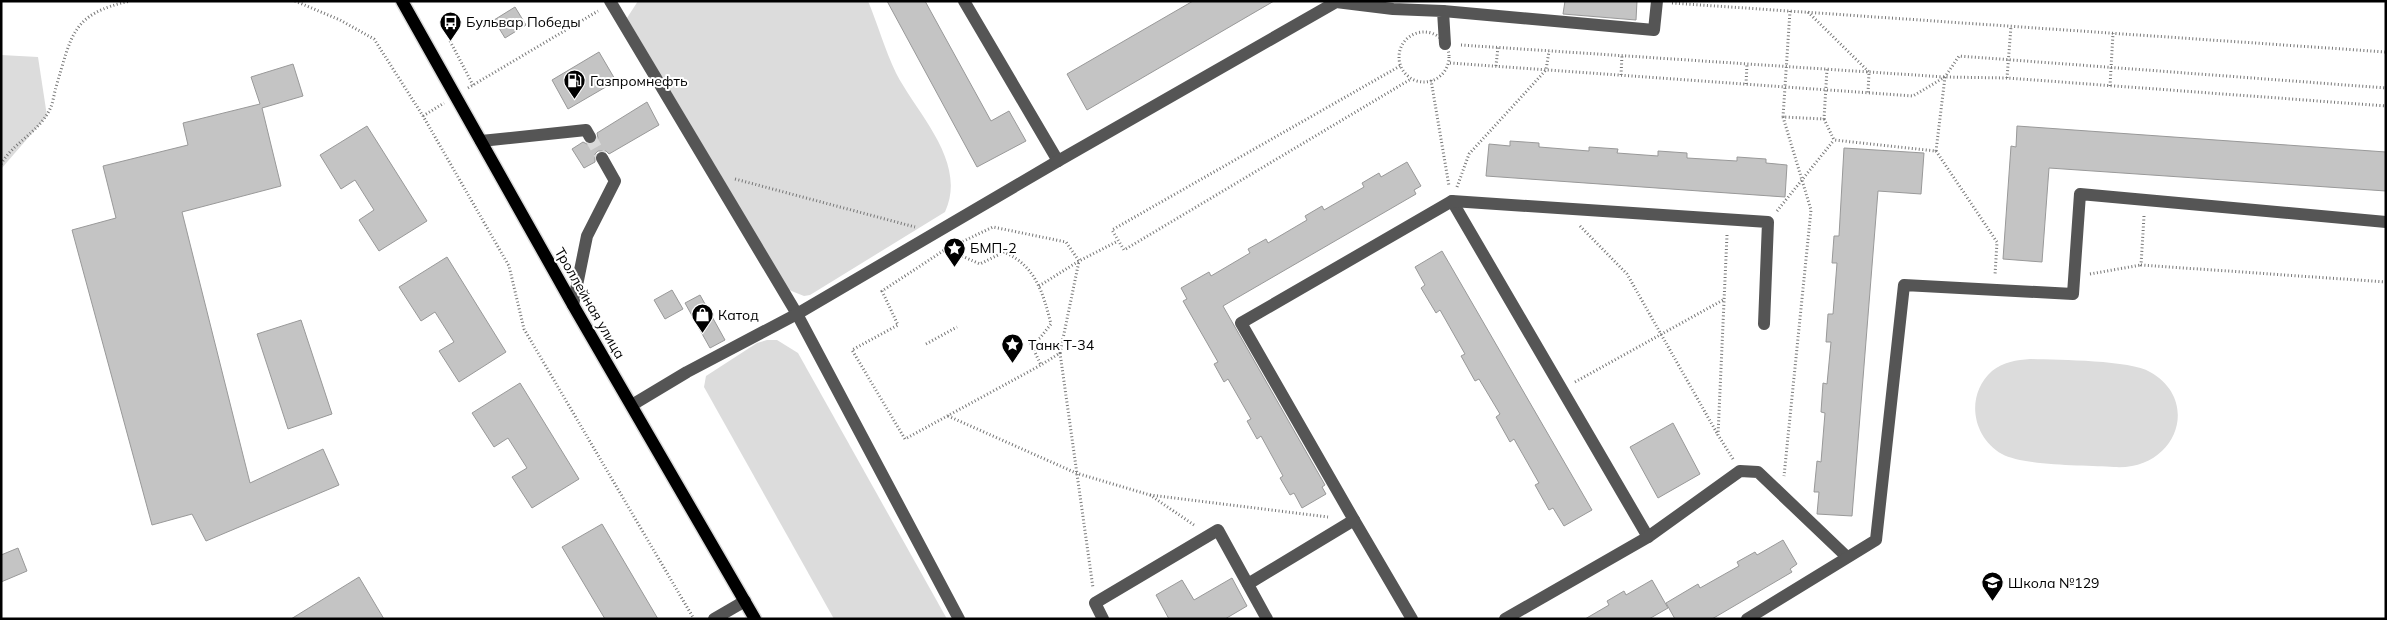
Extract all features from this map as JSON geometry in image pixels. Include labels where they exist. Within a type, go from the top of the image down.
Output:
[{"type":"main road","name":"Троллейная улица","points":[[402,1],[573,305],[755,619]]},
{"type":"lane","points":[[964,1],[1058,161]]},
{"type":"lane","points":[[613,2],[798,314],[959,619]]},
{"type":"lane","points":[[632,405],[687,372],[798,314],[1058,161],[1336,2],[1393,9],[1443,11],[1654,30],[1657,2]]},
{"type":"lane","points":[[1443,11],[1445,44]]},
{"type":"lane","points":[[481,140],[586,130],[590,137]]},
{"type":"lane","points":[[573,305],[587,236],[615,181],[602,158]]},
{"type":"lane","points":[[1747,619],[1876,540],[1904,285],[2073,294],[2080,194],[2386,222]]},
{"type":"lane","points":[[1452,201],[1648,537]]},
{"type":"lane","points":[[1412,619],[1241,323],[1452,201],[1768,222],[1764,324]]},
{"type":"lane","points":[[1505,619],[1648,537],[1740,471],[1758,472],[1848,557]]},
{"type":"lane","points":[[1248,584],[1354,520]]},
{"type":"lane","points":[[1103,619],[1095,604],[1218,530],[1267,619]]},
{"type":"lane","points":[[714,619],[745,601]]},
{"type":"path","points":[[1,164],[35,130],[50,110],[70,42],[80,22],[99,10],[130,1]]},
{"type":"path","points":[[295,1],[340,20],[374,39],[423,116],[509,266],[524,329],[694,619]]},
{"type":"path","points":[[423,116],[613,2]]},
{"type":"path","points":[[1657,2],[2386,52]]},
{"type":"path","points":[[1782,495],[1811,210],[1783,117],[1790,11]]},
{"type":"path","points":[[1808,12],[1869,72],[1868,93]]},
{"type":"path","points":[[2007,78],[2011,26]]},
{"type":"path","points":[[1430,32],[1445,44],[1450,52],[1450,63],[1441,76],[1427,82],[1412,79],[1400,66],[1400,48],[1412,34],[1430,32]]},
{"type":"path","points":[[2110,86],[2113,33]]},
{"type":"path","points":[[450,41],[473,85]]},
{"type":"path","points":[[1445,44],[1945,77],[2007,78],[2386,106]]},
{"type":"path","points":[[1496,66],[1498,47]]},
{"type":"path","points":[[1452,201],[1469,154],[1546,70],[1549,50]]},
{"type":"path","points":[[1621,75],[1622,55]]},
{"type":"path","points":[[1450,63],[1913,96],[1945,77],[1959,56],[2386,88]]},
{"type":"path","points":[[1746,84],[1747,64]]},
{"type":"path","points":[[1400,66],[1112,230],[1118,241],[1124,250],[1412,79]]},
{"type":"path","points":[[1827,69],[1824,120],[1834,140]]},
{"type":"path","points":[[1945,77],[1936,151],[1997,242],[1994,290]]},
{"type":"path","points":[[1431,80],[1452,201]]},
{"type":"path","points":[[1783,117],[1824,120]]},
{"type":"path","points":[[1834,140],[1936,151]]},
{"type":"path","points":[[1768,222],[1834,140]]},
{"type":"path","points":[[2141,265],[2146,200]]},
{"type":"path","points":[[1563,209],[1627,274],[1740,471]]},
{"type":"path","points":[[1718,435],[1727,219]]},
{"type":"path","points":[[1039,286],[1118,241]]},
{"type":"path","points":[[946,249],[980,264],[1004,252],[1019,258],[1039,286],[1051,324],[1040,338],[1031,344],[1041,365],[905,439],[852,350],[898,324],[882,291],[946,249]]},
{"type":"path","points":[[2075,276],[2141,265],[2386,282]]},
{"type":"path","points":[[1561,389],[1724,300]]},
{"type":"path","points":[[926,344],[957,327]]},
{"type":"path","points":[[1060,353],[1095,604]]},
{"type":"path","points":[[948,416],[1076,473],[1150,495],[1354,520]]},
{"type":"path","points":[[1150,495],[1209,536]]},
{"type":"shaded area","points":[[638,1],[868,1],[896,73],[937,139],[945,157],[950,175],[950,193],[945,212],[810,295],[804,296],[789,290],[627,18]]},
{"type":"shaded area","points":[[1,55],[38,57],[47,116],[1,169]]},
{"type":"shaded area","points":[[777,340],[798,353],[947,619],[834,619],[704,387],[706,376],[757,343]]},
{"type":"shaded area","points":[[2030,359],[2110,363],[2127,365],[2150,372],[2166,385],[2175,400],[2178,416],[2175,432],[2166,446],[2153,458],[2135,465],[2114,467],[2040,463],[2012,458],[2002,454],[1992,447],[1979,427],[1975,403],[1978,392],[1983,381],[1996,368],[2010,362]]},
{"type":"building","points":[[887,1],[925,1],[991,121],[1009,111],[1026,141],[977,167]]},
{"type":"building","points":[[1193,1],[1274,1],[1087,110],[1067,74]]},
{"type":"building","points":[[1565,1],[1637,1],[1636,20],[1563,14]]},
{"type":"building","points":[[515,7],[526,25],[505,38],[494,20]]},
{"type":"building","points":[[599,52],[616,81],[568,109],[552,80]]},
{"type":"building","points":[[293,64],[303,96],[262,108],[281,186],[182,212],[250,483],[323,449],[339,485],[206,541],[192,514],[152,525],[72,230],[116,218],[103,166],[188,145],[183,123],[260,104],[251,77]]},
{"type":"building","points":[[647,102],[659,125],[609,154],[606,151],[598,151],[595,154],[595,162],[584,168],[572,149],[583,142],[589,145],[594,144],[598,138],[597,133]]},
{"type":"building","points":[[367,126],[427,221],[379,251],[359,220],[374,210],[355,180],[341,189],[320,155]]},
{"type":"building","points":[[2017,126],[2386,152],[2386,191],[2049,168],[2042,262],[2003,259],[2011,146],[2016,147]]},
{"type":"building","points":[[1510,141],[1539,143],[1539,147],[1589,151],[1589,147],[1618,149],[1617,153],[1658,156],[1658,151],[1687,153],[1687,158],[1737,161],[1737,157],[1766,159],[1766,163],[1787,165],[1785,197],[1486,176],[1489,144],[1510,146]]},
{"type":"building","points":[[1844,148],[1924,153],[1921,194],[1878,191],[1852,516],[1817,514],[1819,492],[1814,492],[1817,461],[1821,462],[1825,413],[1821,412],[1823,383],[1827,384],[1831,342],[1826,342],[1828,314],[1833,314],[1837,263],[1832,263],[1834,236],[1839,236]]},
{"type":"building","points":[[1407,162],[1421,186],[1414,190],[1416,194],[1223,306],[1325,485],[1322,487],[1326,494],[1302,508],[1294,493],[1290,495],[1280,478],[1283,476],[1261,436],[1257,439],[1247,421],[1251,419],[1228,379],[1224,382],[1214,364],[1218,362],[1183,301],[1187,299],[1181,288],[1209,272],[1211,276],[1250,253],[1248,249],[1266,239],[1268,243],[1307,220],[1305,216],[1322,206],[1324,210],[1364,187],[1362,183],[1379,173],[1381,177]]},
{"type":"building","points":[[1442,251],[1592,510],[1564,526],[1553,508],[1549,510],[1535,485],[1539,483],[1514,439],[1510,442],[1496,417],[1500,414],[1479,379],[1475,381],[1461,356],[1465,354],[1440,310],[1436,313],[1421,288],[1425,285],[1415,267]]},
{"type":"building","points":[[447,257],[506,352],[459,382],[439,351],[454,342],[435,312],[421,321],[399,287]]},
{"type":"building","points":[[672,290],[683,309],[665,319],[654,300]]},
{"type":"building","points":[[700,295],[725,340],[710,348],[685,303]]},
{"type":"building","points":[[301,320],[332,414],[288,429],[257,334]]},
{"type":"building","points":[[520,383],[579,479],[532,508],[512,477],[527,468],[508,438],[494,447],[472,413]]},
{"type":"building","points":[[1673,423],[1700,474],[1658,498],[1630,447]]},
{"type":"building","points":[[602,524],[658,619],[605,619],[562,547]]},
{"type":"building","points":[[1783,540],[1797,564],[1790,569],[1792,572],[1712,619],[1675,619],[1666,603],[1698,584],[1700,588],[1739,566],[1737,562],[1755,552],[1757,555]]},
{"type":"building","points":[[18,548],[27,571],[1,582],[1,555]]},
{"type":"building","points":[[359,577],[384,619],[291,619]]},
{"type":"building","points":[[1232,578],[1247,606],[1225,619],[1169,619],[1156,595],[1182,580],[1194,600]]},
{"type":"building","points":[[1652,580],[1668,608],[1649,619],[1585,619],[1609,605],[1607,601],[1624,591],[1626,595]]},
{"type":"tunnel","points":[[590,137],[602,158]]},
{"type":"place","name":"Бульвар Победы","points":[[450,41]]},
{"type":"place","name":"Газпромнефть","points":[[574,100]]},
{"type":"place","name":"БМП-2","points":[[954,267]]},
{"type":"place","name":"Катод","points":[[702,334]]},
{"type":"place","name":"Танк Т-34","points":[[1012,364]]},
{"type":"place","name":"Школа №129","points":[[1992,602]]}]
